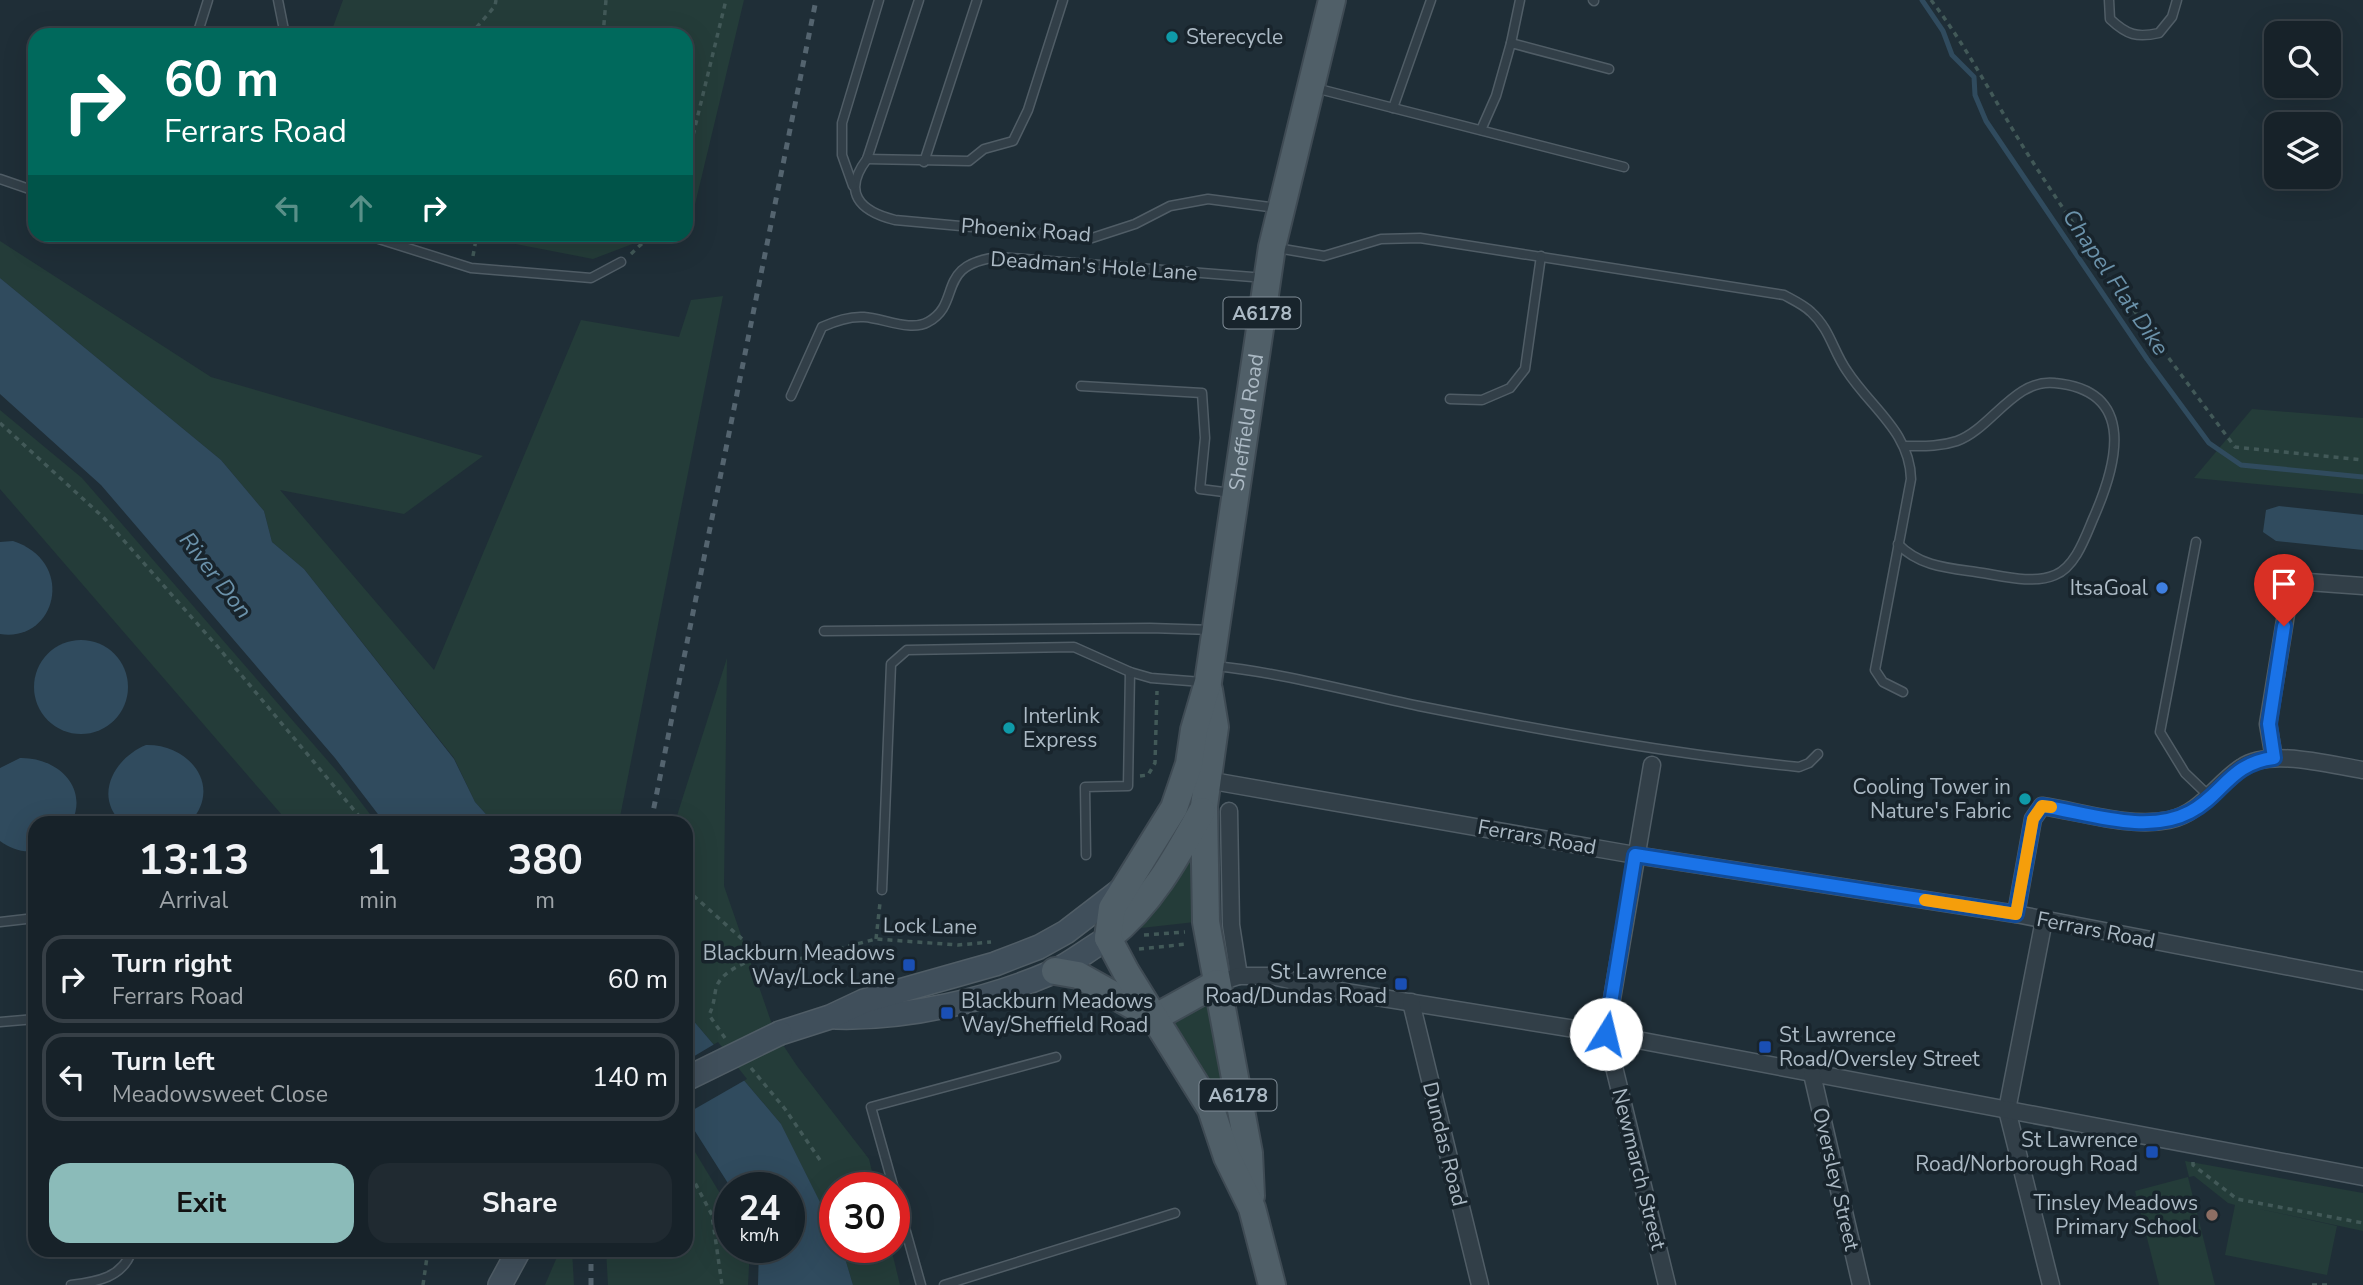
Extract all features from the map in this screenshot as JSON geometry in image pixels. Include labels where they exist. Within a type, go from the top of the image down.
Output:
[{"type":"main road","name":"Sheffield Road","points":[[1252,1208],[1227,1157],[1211,1109],[1113,947],[1112,908],[1153,846],[1174,808],[1189,764],[1194,730],[1209,673],[1272,247],[1332,0]]},
{"type":"main road","name":"Sheffield Road","points":[[1209,673],[1215,727],[1207,780],[1216,808],[1203,870],[1208,942],[1228,980],[1249,1153],[1252,1208],[1272,1285]]},
{"type":"main road","points":[[1174,808],[1193,783],[1207,780]]},
{"type":"main road","points":[[1113,947],[1216,808]]},
{"type":"main road","points":[[1055,971],[1078,975],[1154,1018],[1228,980]]},
{"type":"street","points":[[2274,758],[2269,724],[2288,602],[2295,586],[2308,582],[2363,586]]},
{"type":"street","points":[[2016,914],[2033,819],[2042,806],[2148,823],[2183,815],[2244,765],[2274,758],[2363,770]]},
{"type":"street","name":"Newmarch Street","points":[[1652,765],[1606,1034],[1667,1285]]},
{"type":"street","name":"Ferrars Road","points":[[1207,780],[1635,855],[2016,914],[2363,981]]},
{"type":"street","name":"Sheffield Road","points":[[1216,808],[1231,925],[1228,980]]},
{"type":"street","points":[[693,1076],[780,1033],[830,1017],[864,1001],[977,969],[1039,947],[1066,932],[1124,887]]},
{"type":"street","points":[[2044,920],[2007,1110],[2051,1285]]},
{"type":"street","points":[[830,1017],[869,1018],[942,1005],[1005,989],[1113,947]]},
{"type":"street","points":[[1228,980],[1272,976],[1333,990],[1606,1034],[2363,1177]]},
{"type":"street","name":"Dundas Road","points":[[1410,1002],[1480,1285]]},
{"type":"street","name":"Oversley Street","points":[[1812,1074],[1861,1285]]},
{"type":"street","points":[[500,1285],[515,1257]]},
{"type":"lane","points":[[199,28],[208,0]]},
{"type":"lane","points":[[278,0],[284,28]]},
{"type":"lane","points":[[856,195],[842,155],[840,135],[879,0]]},
{"type":"lane","points":[[856,195],[858,171],[867,159],[919,0]]},
{"type":"lane","points":[[924,162],[977,0]]},
{"type":"lane","points":[[867,159],[969,161],[984,149],[1013,141],[1028,110],[1063,0]]},
{"type":"lane","points":[[1393,108],[1431,0]]},
{"type":"lane","points":[[1481,130],[1496,96],[1520,0]]},
{"type":"lane","points":[[2109,0],[2110,19],[2122,31],[2139,38],[2159,33],[2172,17],[2177,0]]},
{"type":"lane","points":[[1511,43],[1609,69]]},
{"type":"lane","points":[[1310,86],[1624,167]]},
{"type":"lane","points":[[0,179],[28,189]]},
{"type":"lane","name":"Phoenix Road","points":[[856,195],[862,206],[871,212],[895,220],[1092,238],[1135,224],[1170,206],[1208,199],[1280,209]]},
{"type":"lane","points":[[1272,247],[1324,256],[1381,239],[1420,238],[1784,295],[1810,310],[1828,331],[1844,368],[1863,395],[1896,429],[1910,458],[1911,479],[1875,670],[1883,682],[1903,692]]},
{"type":"lane","points":[[388,242],[471,268],[591,278],[621,262]]},
{"type":"lane","points":[[1450,399],[1482,400],[1510,388],[1525,369],[1541,256]]},
{"type":"lane","name":"Deadman's Hole Lane","points":[[791,396],[822,327],[835,320],[863,317],[910,325],[927,324],[939,313],[960,271],[975,259],[999,257],[1268,278]]},
{"type":"lane","points":[[1898,544],[1909,555],[1925,564],[2030,579],[2054,576],[2070,565],[2089,529],[2109,484],[2116,452],[2114,422],[2101,403],[2082,390],[2056,383],[2038,383],[1959,440],[1933,446],[1904,446]]},
{"type":"lane","points":[[1081,386],[1202,393],[1205,438],[1200,489],[1235,493]]},
{"type":"lane","points":[[2196,542],[2160,732],[2186,773],[2209,796]]},
{"type":"lane","points":[[824,631],[1150,628],[1214,631]]},
{"type":"lane","points":[[881,890],[891,664],[907,650],[1074,647],[1130,672],[1152,678],[1257,670],[1420,706],[1675,753],[1798,767],[1809,763],[1818,754]]},
{"type":"lane","points":[[1086,855],[1085,787],[1128,786],[1130,672]]},
{"type":"lane","points":[[0,922],[28,919]]},
{"type":"lane","points":[[0,1022],[28,1020]]},
{"type":"lane","points":[[921,1285],[871,1107],[1056,1057]]},
{"type":"lane","points":[[944,1285],[1175,1213]]},
{"type":"lane","points":[[71,1285],[102,1282],[122,1266],[128,1257]]},
{"type":"path","points":[[476,28],[495,6],[496,0]]},
{"type":"path","points":[[604,28],[606,0]]},
{"type":"path","points":[[693,135],[726,0]]},
{"type":"path","points":[[1931,0],[1958,36],[2027,153],[2173,365],[2235,447],[2363,460]]},
{"type":"path","points":[[471,268],[476,242]]},
{"type":"path","points":[[621,262],[643,242]]},
{"type":"path","points":[[0,423],[104,518],[217,646],[359,816]]},
{"type":"path","points":[[876,939],[881,890]]},
{"type":"path","name":"Lock Lane","points":[[693,895],[760,955],[792,961],[876,939],[958,945],[994,942]]},
{"type":"path","points":[[1113,947],[1129,950],[1208,942]]},
{"type":"path","points":[[2197,1146],[2193,1165],[2237,1199],[2363,1223]]},
{"type":"path","points":[[693,1179],[712,1214],[722,1285]]},
{"type":"path","points":[[423,1285],[427,1257]]},
{"type":"path","points":[[2312,1285],[2329,1285]]},
{"type":"green space","points":[[343,0],[744,0],[693,213],[693,28],[333,28]]},
{"type":"green space","points":[[0,241],[211,377],[483,456],[404,514],[280,490],[434,670],[581,320],[679,337],[691,300],[723,296],[620,816],[488,816],[475,802],[454,758],[304,569],[272,542],[264,511],[221,460],[0,278]]},
{"type":"green space","points":[[506,242],[638,242],[593,259]]},
{"type":"green space","points":[[2252,409],[2363,418],[2363,494],[2194,478]]},
{"type":"green space","points":[[0,410],[82,478],[341,776],[371,816],[283,816],[0,489]]},
{"type":"green space","points":[[727,658],[724,886],[775,1033],[869,1159],[872,1172],[819,1172],[819,1200],[781,1124],[693,1020],[693,816],[677,816]]},
{"type":"green space","points":[[1193,844],[1195,922],[1141,928],[1122,940]]},
{"type":"green space","points":[[1207,998],[1244,1155],[1170,1022]]},
{"type":"green space","points":[[693,1149],[714,1183],[714,1263],[749,1263],[748,1285],[608,1285],[606,1257],[693,1257]]},
{"type":"green space","points":[[2185,1161],[2363,1193],[2363,1231],[2255,1208],[2337,1226],[2327,1275],[2225,1255],[2235,1205],[2228,1203],[2194,1176],[2189,1177]]},
{"type":"green space","points":[[2188,1177],[2215,1285],[2159,1285],[2135,1191]]},
{"type":"green space","points":[[557,1257],[572,1257],[574,1285],[545,1285]]},
{"type":"green space","points":[[846,1263],[895,1263],[900,1285],[853,1285]]},
{"type":"water","name":"River Don","points":[[0,278],[221,460],[264,511],[272,542],[304,569],[454,759],[475,802],[488,816],[379,816],[335,758],[101,485],[0,394]]},
{"type":"water","points":[[2279,506],[2363,515],[2363,550],[2276,541],[2263,532],[2266,510]]},
{"type":"water","points":[[13,541],[33,551],[46,566],[52,582],[52,599],[46,614],[35,626],[19,633],[0,634],[0,542]]},
{"type":"water","points":[[81,640],[99,644],[114,654],[124,669],[128,687],[124,705],[114,720],[99,730],[81,734],[63,730],[48,720],[38,705],[34,687],[38,669],[48,654],[63,644]]},
{"type":"water","points":[[146,745],[162,747],[188,760],[197,770],[202,782],[203,795],[194,816],[117,816],[109,800],[109,788],[118,767]]},
{"type":"water","points":[[20,758],[45,762],[56,768],[72,785],[76,796],[74,816],[28,816],[28,851],[16,849],[0,841],[0,768]]},
{"type":"water","points":[[693,1020],[781,1124],[805,1172],[721,1172],[693,1128]]},
{"type":"water","points":[[805,1172],[819,1200],[819,1263],[846,1263],[853,1285],[758,1285],[759,1263],[805,1263]]},
{"type":"pier","points":[[718,1042],[747,1079],[693,1110],[693,1057]]},
{"type":"waterway","name":"Chapel Flat Dike","points":[[1922,0],[1943,31],[1952,55],[1974,77],[1975,95],[1986,121],[2147,359],[2209,443],[2241,465],[2363,477]]},
{"type":"railway","points":[[652,816],[816,0]]},
{"type":"railway","points":[[591,1257],[591,1285]]},
{"type":"slow traffic","points":[[1925,900],[2016,914],[2033,819],[2042,806],[2051,807]]},
{"type":"place","name":"Sterecycle","points":[[1172,37]]},
{"type":"place","name":"ItsaGoal","points":[[2162,588]]},
{"type":"place","name":"Interlink Express","points":[[1009,728]]},
{"type":"place","name":"Cooling Tower in Nature's Fabric","points":[[2025,799]]},
{"type":"place","name":"Blackburn Meadows Way/Lock Lane","points":[[909,965]]},
{"type":"place","name":"St Lawrence Road/Dundas Road","points":[[1401,984]]},
{"type":"place","name":"Blackburn Meadows Way/Sheffield Road","points":[[947,1013]]},
{"type":"place","name":"St Lawrence Road/Oversley Street","points":[[1765,1047]]},
{"type":"place","name":"St Lawrence Road/Norborough Road","points":[[2152,1152]]},
{"type":"place","name":"Tinsley Meadows Primary School","points":[[2212,1215]]},
{"type":"route","points":[[1606,1034],[1635,855],[2016,914],[2033,819],[2042,806],[2148,823],[2173,820],[2193,811],[2244,765],[2274,758],[2269,724],[2284,626]]}]
